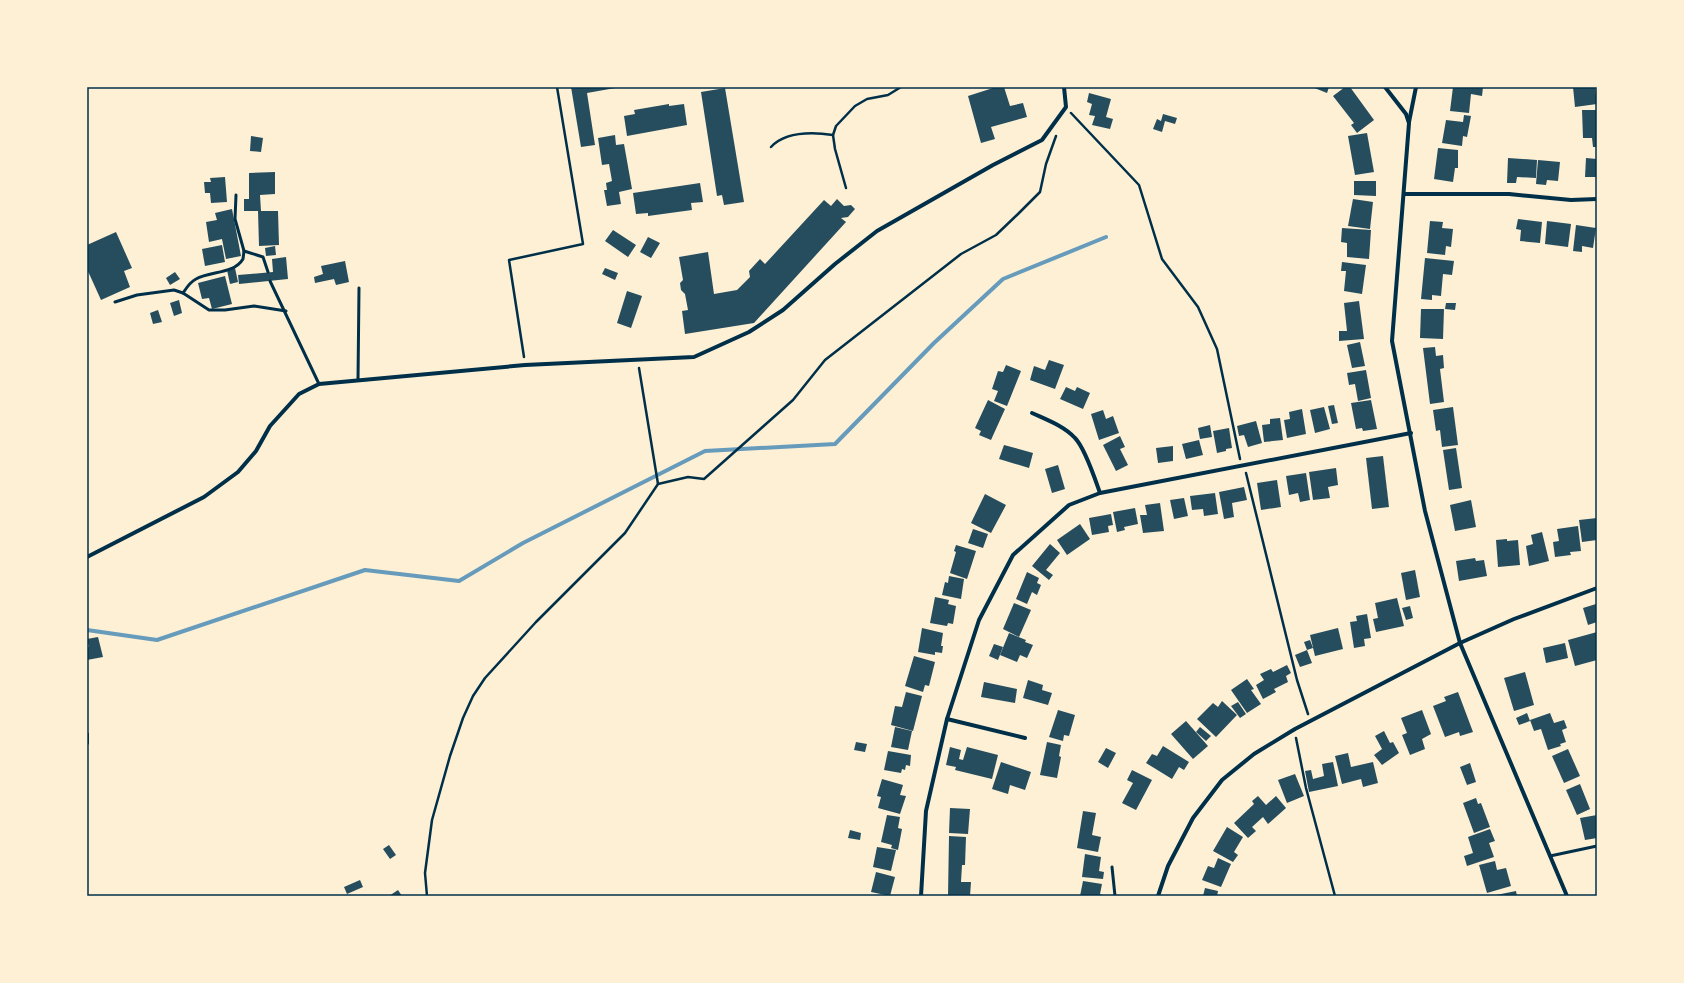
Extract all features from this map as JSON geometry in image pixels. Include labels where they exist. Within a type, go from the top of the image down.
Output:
[{"type":"street","points":[[87,557],[204,497],[238,472],[256,451],[270,426],[289,404],[299,394],[319,384],[525,365],[694,357],[749,332],[783,310],[835,264],[877,231],[993,165],[1042,140],[1066,107],[1064,87]]},
{"type":"street","points":[[1386,87],[1406,114],[1409,123]]},
{"type":"street","points":[[1416,87],[1409,123],[1392,341],[1425,511],[1460,643],[1566,896]]},
{"type":"street","points":[[1404,194],[1509,194],[1571,200],[1597,199]]},
{"type":"street","points":[[1032,413],[1057,424],[1076,439],[1094,475],[1100,493]]},
{"type":"street","points":[[921,896],[926,811],[947,719],[979,620],[1013,555],[1069,505],[1100,493],[1411,433]]},
{"type":"street","points":[[1158,896],[1168,866],[1193,818],[1222,780],[1254,754],[1295,729],[1460,643],[1514,619],[1597,588]]},
{"type":"street","points":[[947,719],[1025,738]]},
{"type":"street","points":[[87,734],[87,742]]},
{"type":"lane","points":[[183,293],[191,282],[197,278],[234,268],[243,259],[244,251],[235,219],[236,196]]},
{"type":"lane","points":[[244,251],[264,257],[268,272]]},
{"type":"lane","points":[[270,281],[286,311],[319,384]]},
{"type":"lane","points":[[358,380],[359,288]]},
{"type":"lane","points":[[115,302],[137,295],[174,290],[183,293],[209,310],[225,310],[254,306],[286,311]]},
{"type":"lane","points":[[1550,856],[1597,846]]},
{"type":"lane","points":[[1112,867],[1115,896]]},
{"type":"path","points":[[525,365],[509,260],[583,244],[557,87]]},
{"type":"path","points":[[846,188],[839,166],[833,135],[836,126],[855,106],[867,99],[888,95],[901,87]]},
{"type":"path","points":[[1066,107],[1139,185],[1162,259],[1198,308],[1217,349],[1243,465],[1297,680],[1310,722]]},
{"type":"path","points":[[427,896],[425,873],[432,820],[462,718],[473,696],[485,678],[536,622],[625,533],[658,484],[688,477],[704,479],[793,400],[825,360],[961,254],[996,235],[1040,192],[1046,164],[1058,131]]},
{"type":"path","points":[[771,147],[778,139],[803,133],[833,135]]},
{"type":"path","points":[[637,359],[658,484]]},
{"type":"path","points":[[1295,729],[1306,788],[1335,896]]},
{"type":"building","points":[[571,87],[621,87],[587,93],[595,145],[581,147]]},
{"type":"building","points":[[1004,87],[1010,106],[1023,103],[1027,117],[991,127],[995,139],[981,143],[968,96],[993,88]]},
{"type":"building","points":[[1312,87],[1329,87],[1327,93]]},
{"type":"building","points":[[1345,87],[1350,87],[1374,120],[1357,133],[1351,125],[1354,123],[1333,96]]},
{"type":"building","points":[[1453,87],[1483,87],[1482,96],[1471,94],[1469,113],[1450,111]]},
{"type":"building","points":[[1573,87],[1595,87],[1597,104],[1575,107]]},
{"type":"building","points":[[725,88],[744,202],[724,205],[722,195],[717,196],[701,92]]},
{"type":"building","points":[[1089,93],[1111,99],[1106,117],[1113,119],[1110,129],[1092,125],[1095,116],[1089,115],[1092,104],[1087,102]]},
{"type":"building","points":[[669,104],[669,106],[684,104],[687,125],[627,136],[624,116],[635,114],[634,110]]},
{"type":"building","points":[[1582,110],[1596,110],[1597,147],[1593,147],[1592,138],[1583,138]]},
{"type":"building","points":[[1163,114],[1177,118],[1175,124],[1165,121],[1162,132],[1153,129],[1157,119],[1161,121]]},
{"type":"building","points":[[1464,115],[1471,116],[1467,137],[1463,136],[1462,146],[1442,143],[1446,120],[1463,122]]},
{"type":"building","points":[[1367,133],[1374,172],[1355,175],[1348,136]]},
{"type":"building","points":[[615,135],[616,145],[624,144],[632,189],[619,192],[621,204],[607,206],[604,190],[607,190],[606,183],[612,181],[609,164],[602,165],[598,138]]},
{"type":"building","points":[[251,136],[263,138],[261,152],[250,151]]},
{"type":"building","points":[[1438,148],[1458,150],[1458,168],[1455,168],[1453,182],[1434,179]]},
{"type":"building","points":[[1508,158],[1537,160],[1536,178],[1517,177],[1516,183],[1507,183]]},
{"type":"building","points":[[1586,158],[1597,159],[1597,177],[1585,177]]},
{"type":"building","points":[[1538,160],[1560,162],[1558,181],[1547,180],[1546,185],[1536,184]]},
{"type":"building","points":[[275,172],[275,194],[260,195],[261,211],[278,211],[279,245],[259,246],[258,211],[244,211],[244,199],[249,199],[249,173]]},
{"type":"building","points":[[225,177],[227,202],[211,203],[210,193],[205,193],[204,182],[211,182],[210,178]]},
{"type":"building","points":[[1354,181],[1376,181],[1376,196],[1354,195]]},
{"type":"building","points":[[700,183],[703,202],[691,203],[692,210],[648,216],[648,213],[636,214],[633,193]]},
{"type":"building","points":[[837,199],[844,206],[851,205],[855,209],[848,217],[841,218],[846,222],[754,323],[685,334],[682,311],[688,310],[685,294],[681,290],[680,283],[683,280],[679,257],[708,252],[714,294],[737,290],[750,277],[749,271],[760,259],[765,264],[824,200],[831,206]]},
{"type":"building","points":[[1353,199],[1373,202],[1370,229],[1348,226]]},
{"type":"building","points":[[232,209],[241,256],[226,259],[222,239],[209,242],[206,222],[217,220],[215,213]]},
{"type":"building","points":[[1518,219],[1542,222],[1540,243],[1520,241],[1521,230],[1516,229]]},
{"type":"building","points":[[1430,221],[1443,222],[1442,228],[1453,229],[1451,247],[1446,246],[1445,255],[1427,253]]},
{"type":"building","points":[[1547,221],[1571,224],[1568,247],[1545,244]]},
{"type":"building","points":[[1576,225],[1596,228],[1593,248],[1582,246],[1582,252],[1573,251]]},
{"type":"building","points":[[1342,228],[1371,230],[1369,259],[1347,257],[1347,243],[1341,242]]},
{"type":"building","points":[[613,230],[636,245],[628,257],[605,241]]},
{"type":"building","points":[[116,232],[132,268],[124,271],[130,287],[101,300],[87,269],[87,245]]},
{"type":"building","points":[[648,237],[660,243],[651,258],[640,252]]},
{"type":"building","points":[[222,245],[225,262],[205,266],[202,249]]},
{"type":"building","points":[[275,246],[276,255],[266,256],[265,248]]},
{"type":"building","points":[[286,257],[288,279],[239,284],[238,275],[273,272],[272,259]]},
{"type":"building","points":[[1425,258],[1454,261],[1452,275],[1443,274],[1441,296],[1432,295],[1432,300],[1421,299]]},
{"type":"building","points":[[345,261],[349,282],[336,285],[334,279],[315,283],[314,277],[323,274],[321,266]]},
{"type":"building","points":[[1342,262],[1366,265],[1362,294],[1344,291],[1346,271],[1341,271]]},
{"type":"building","points":[[235,268],[238,282],[230,284],[227,270]]},
{"type":"building","points":[[605,268],[618,273],[615,280],[602,274]]},
{"type":"building","points":[[175,272],[180,279],[170,285],[166,278]]},
{"type":"building","points":[[225,276],[232,304],[212,309],[209,298],[202,299],[198,283]]},
{"type":"building","points":[[627,291],[642,296],[631,328],[617,323]]},
{"type":"building","points":[[179,300],[182,313],[174,316],[170,303]]},
{"type":"building","points":[[1359,301],[1364,339],[1339,341],[1339,331],[1347,331],[1344,303]]},
{"type":"building","points":[[1446,303],[1456,303],[1455,310],[1445,309]]},
{"type":"building","points":[[1421,309],[1444,309],[1443,339],[1420,338]]},
{"type":"building","points":[[158,310],[162,322],[153,324],[150,313]]},
{"type":"building","points":[[1360,342],[1365,366],[1352,368],[1347,345]]},
{"type":"building","points":[[1435,347],[1436,356],[1443,355],[1444,368],[1440,369],[1444,402],[1430,404],[1423,348]]},
{"type":"building","points":[[1049,360],[1064,365],[1055,389],[1030,380],[1034,366],[1045,370]]},
{"type":"building","points":[[1006,365],[1021,371],[1007,406],[994,401],[998,391],[992,389],[998,371],[1003,372]]},
{"type":"building","points":[[1366,370],[1371,398],[1358,401],[1355,384],[1349,385],[1347,373]]},
{"type":"building","points":[[1066,387],[1075,391],[1077,387],[1090,393],[1083,409],[1060,399]]},
{"type":"building","points":[[988,400],[1005,409],[991,440],[979,435],[981,431],[975,428]]},
{"type":"building","points":[[1371,400],[1377,429],[1363,431],[1362,428],[1356,429],[1351,403]]},
{"type":"building","points":[[1334,405],[1338,423],[1332,424],[1328,406]]},
{"type":"building","points":[[1324,407],[1330,429],[1315,433],[1310,410]]},
{"type":"building","points":[[1453,407],[1458,445],[1442,447],[1440,430],[1436,431],[1433,410]]},
{"type":"building","points":[[1302,409],[1306,434],[1287,438],[1284,420],[1290,419],[1289,412]]},
{"type":"building","points":[[1103,410],[1106,419],[1113,416],[1119,433],[1099,440],[1091,414]]},
{"type":"building","points":[[1280,418],[1283,440],[1264,442],[1262,425],[1270,424],[1270,419]]},
{"type":"building","points":[[1256,421],[1262,443],[1248,447],[1244,435],[1239,436],[1237,426]]},
{"type":"building","points":[[1210,425],[1212,437],[1200,439],[1198,428]]},
{"type":"building","points":[[1229,428],[1232,448],[1217,453],[1213,431]]},
{"type":"building","points":[[1120,436],[1125,447],[1120,449],[1128,465],[1116,471],[1103,445]]},
{"type":"building","points":[[1199,440],[1203,455],[1186,459],[1182,444]]},
{"type":"building","points":[[1004,445],[1033,453],[1029,468],[999,459]]},
{"type":"building","points":[[1173,446],[1173,461],[1158,463],[1156,448]]},
{"type":"building","points":[[1456,448],[1462,488],[1449,490],[1443,450]]},
{"type":"building","points":[[1383,456],[1389,507],[1372,509],[1366,458]]},
{"type":"building","points":[[1058,465],[1065,489],[1052,493],[1045,469]]},
{"type":"building","points":[[1336,468],[1338,485],[1328,487],[1330,498],[1313,500],[1309,472]]},
{"type":"building","points":[[1306,473],[1310,500],[1300,502],[1298,493],[1289,495],[1286,476]]},
{"type":"building","points":[[1277,480],[1281,507],[1261,510],[1257,483]]},
{"type":"building","points":[[1244,487],[1247,500],[1232,503],[1234,517],[1224,519],[1219,492]]},
{"type":"building","points":[[1215,493],[1218,514],[1204,516],[1203,509],[1192,510],[1190,496]]},
{"type":"building","points":[[985,494],[1006,505],[991,533],[971,523]]},
{"type":"building","points":[[1184,498],[1188,516],[1174,519],[1170,500]]},
{"type":"building","points":[[1471,500],[1476,527],[1455,531],[1450,505]]},
{"type":"building","points":[[1160,503],[1164,531],[1143,533],[1140,515],[1147,515],[1145,505]]},
{"type":"building","points":[[1135,508],[1138,524],[1124,527],[1125,530],[1117,532],[1113,512]]},
{"type":"building","points":[[1111,514],[1113,525],[1108,526],[1109,532],[1092,535],[1089,518]]},
{"type":"building","points":[[1597,518],[1597,540],[1582,542],[1579,520]]},
{"type":"building","points":[[1080,524],[1090,539],[1067,555],[1057,540]]},
{"type":"building","points":[[1578,526],[1581,551],[1570,552],[1571,555],[1555,557],[1553,542],[1559,541],[1557,529]]},
{"type":"building","points":[[973,529],[988,534],[983,548],[968,543]]},
{"type":"building","points":[[1542,532],[1549,561],[1529,566],[1526,546],[1533,544],[1531,535]]},
{"type":"building","points":[[1507,539],[1507,541],[1518,540],[1520,565],[1498,567],[1496,540]]},
{"type":"building","points":[[1050,544],[1060,553],[1046,570],[1053,575],[1049,580],[1032,566]]},
{"type":"building","points":[[956,545],[976,551],[967,579],[950,573],[956,552],[954,551]]},
{"type":"building","points":[[1475,558],[1476,561],[1484,560],[1487,576],[1459,581],[1456,561]]},
{"type":"building","points":[[1415,570],[1420,597],[1406,600],[1401,573]]},
{"type":"building","points":[[1027,572],[1039,578],[1037,583],[1041,585],[1037,595],[1032,592],[1027,604],[1016,599]]},
{"type":"building","points":[[949,576],[964,579],[961,599],[942,595],[945,582],[948,583]]},
{"type":"building","points":[[935,597],[949,600],[948,604],[956,606],[953,624],[948,623],[947,626],[930,623]]},
{"type":"building","points":[[1397,598],[1404,626],[1376,632],[1373,619],[1378,618],[1375,603]]},
{"type":"building","points":[[1014,603],[1031,610],[1019,637],[1003,629]]},
{"type":"building","points":[[1596,604],[1597,622],[1588,625],[1583,608]]},
{"type":"building","points":[[1410,606],[1413,618],[1406,620],[1402,608]]},
{"type":"building","points":[[1367,614],[1371,638],[1364,639],[1365,646],[1354,648],[1350,622],[1357,621],[1356,616]]},
{"type":"building","points":[[922,628],[943,633],[941,646],[943,646],[942,653],[935,652],[935,655],[918,652]]},
{"type":"building","points":[[1338,628],[1343,649],[1315,656],[1310,635]]},
{"type":"building","points":[[1597,632],[1597,660],[1575,666],[1568,640]]},
{"type":"building","points":[[1009,633],[1026,640],[1025,642],[1033,645],[1027,658],[1020,655],[1017,662],[1000,655]]},
{"type":"building","points":[[98,637],[103,657],[87,660],[87,647],[89,647],[87,639]]},
{"type":"building","points":[[1310,640],[1313,648],[1307,650],[1304,642]]},
{"type":"building","points":[[1565,643],[1568,658],[1546,663],[1543,648]]},
{"type":"building","points":[[994,644],[1003,647],[998,660],[989,656]]},
{"type":"building","points":[[1307,650],[1312,663],[1300,667],[1295,655]]},
{"type":"building","points":[[914,656],[935,662],[929,686],[925,685],[923,692],[905,686]]},
{"type":"building","points":[[1287,665],[1291,673],[1286,676],[1288,682],[1274,689],[1276,692],[1263,699],[1256,685],[1264,680],[1260,674],[1271,669],[1273,672]]},
{"type":"building","points":[[1525,672],[1534,705],[1514,711],[1504,678]]},
{"type":"building","points":[[1247,679],[1254,689],[1251,690],[1261,704],[1247,713],[1231,690]]},
{"type":"building","points":[[1028,680],[1043,685],[1042,690],[1052,693],[1048,705],[1023,698]]},
{"type":"building","points":[[984,682],[1017,689],[1015,703],[981,697]]},
{"type":"building","points":[[906,692],[922,696],[913,731],[891,725],[895,706],[902,707]]},
{"type":"building","points":[[1458,692],[1473,732],[1460,736],[1459,732],[1445,737],[1433,706],[1446,701],[1444,697]]},
{"type":"building","points":[[1222,701],[1237,715],[1216,737],[1197,719],[1213,703],[1218,707]]},
{"type":"building","points":[[1238,702],[1246,714],[1240,718],[1231,706]]},
{"type":"building","points":[[1058,710],[1075,715],[1069,736],[1064,735],[1063,741],[1049,737]]},
{"type":"building","points":[[1422,710],[1431,734],[1422,739],[1425,749],[1410,755],[1402,735],[1407,733],[1401,718]]},
{"type":"building","points":[[1527,713],[1530,721],[1519,725],[1516,718]]},
{"type":"building","points":[[1550,713],[1554,723],[1564,720],[1567,728],[1562,730],[1566,742],[1560,744],[1561,746],[1548,750],[1541,729],[1534,731],[1530,720]]},
{"type":"building","points":[[1186,721],[1208,746],[1193,759],[1171,734]]},
{"type":"building","points":[[895,727],[912,731],[908,750],[891,747]]},
{"type":"building","points":[[1200,727],[1211,736],[1206,741],[1196,732]]},
{"type":"building","points":[[1384,731],[1390,743],[1393,742],[1399,753],[1382,765],[1374,755],[1382,749],[1375,736]]},
{"type":"building","points":[[856,742],[867,744],[865,752],[854,750]]},
{"type":"building","points":[[1047,742],[1061,745],[1059,756],[1061,757],[1057,778],[1040,775]]},
{"type":"building","points":[[1163,746],[1189,762],[1184,770],[1179,767],[1172,779],[1146,763],[1152,754],[1157,756]]},
{"type":"building","points":[[950,747],[961,750],[959,759],[963,760],[967,747],[998,755],[992,779],[955,770],[956,767],[946,765]]},
{"type":"building","points":[[1106,748],[1116,753],[1108,768],[1098,762]]},
{"type":"building","points":[[1568,749],[1580,776],[1564,783],[1552,756]]},
{"type":"building","points":[[888,751],[911,755],[910,766],[906,765],[905,770],[902,769],[901,773],[884,770]]},
{"type":"building","points":[[1348,753],[1351,767],[1373,762],[1378,783],[1363,787],[1361,779],[1342,784],[1335,756]]},
{"type":"building","points":[[1001,762],[1031,772],[1025,790],[1010,785],[1008,794],[992,789]]},
{"type":"building","points":[[1333,762],[1338,786],[1309,792],[1305,771],[1311,770],[1313,779],[1324,776],[1322,764]]},
{"type":"building","points":[[1470,763],[1476,782],[1467,785],[1460,767]]},
{"type":"building","points":[[1132,770],[1152,780],[1136,810],[1122,803],[1133,783],[1127,780]]},
{"type":"building","points":[[1295,774],[1304,796],[1287,803],[1278,780]]},
{"type":"building","points":[[882,779],[903,785],[900,795],[906,796],[900,814],[878,808],[881,797],[877,796]]},
{"type":"building","points":[[1580,784],[1590,809],[1577,815],[1566,790]]},
{"type":"building","points":[[1258,796],[1266,805],[1276,796],[1286,808],[1268,824],[1263,817],[1252,827],[1256,831],[1248,838],[1234,823],[1254,804],[1252,801]]},
{"type":"building","points":[[1476,798],[1478,804],[1481,803],[1490,827],[1474,833],[1463,803]]},
{"type":"building","points":[[950,808],[970,809],[968,834],[949,833]]},
{"type":"building","points":[[1083,811],[1096,813],[1092,835],[1101,837],[1098,852],[1077,848]]},
{"type":"building","points":[[887,815],[900,817],[898,828],[902,829],[898,850],[891,848],[892,845],[881,842]]},
{"type":"building","points":[[1597,815],[1597,838],[1585,840],[1580,818]]},
{"type":"building","points":[[1227,827],[1243,837],[1234,852],[1238,855],[1233,862],[1213,851]]},
{"type":"building","points":[[1490,829],[1495,841],[1489,843],[1494,857],[1467,866],[1464,856],[1473,853],[1468,837]]},
{"type":"building","points":[[850,830],[861,833],[860,840],[848,838]]},
{"type":"building","points":[[949,836],[966,837],[965,865],[962,865],[961,882],[971,882],[970,896],[948,896]]},
{"type":"building","points":[[389,845],[396,855],[390,859],[383,849]]},
{"type":"building","points":[[877,847],[896,850],[891,871],[873,867]]},
{"type":"building","points":[[1085,854],[1101,857],[1099,871],[1104,872],[1103,879],[1082,877]]},
{"type":"building","points":[[1218,858],[1231,864],[1221,887],[1202,880],[1208,866],[1214,868]]},
{"type":"building","points":[[1495,861],[1497,870],[1506,868],[1511,886],[1487,893],[1479,865]]},
{"type":"building","points":[[876,872],[895,877],[890,896],[871,892]]},
{"type":"building","points":[[360,880],[363,887],[347,894],[344,887]]},
{"type":"building","points":[[1083,881],[1102,884],[1100,894],[1105,896],[1080,896]]},
{"type":"building","points":[[1205,888],[1218,891],[1217,896],[1203,896]]},
{"type":"building","points":[[398,890],[402,896],[389,896]]},
{"type":"building","points":[[1516,891],[1517,896],[1496,896],[1496,895]]},
{"type":"waterway","points":[[87,630],[157,640],[365,570],[459,581],[523,543],[705,451],[835,444],[934,343],[1003,279],[1106,237]]}]
